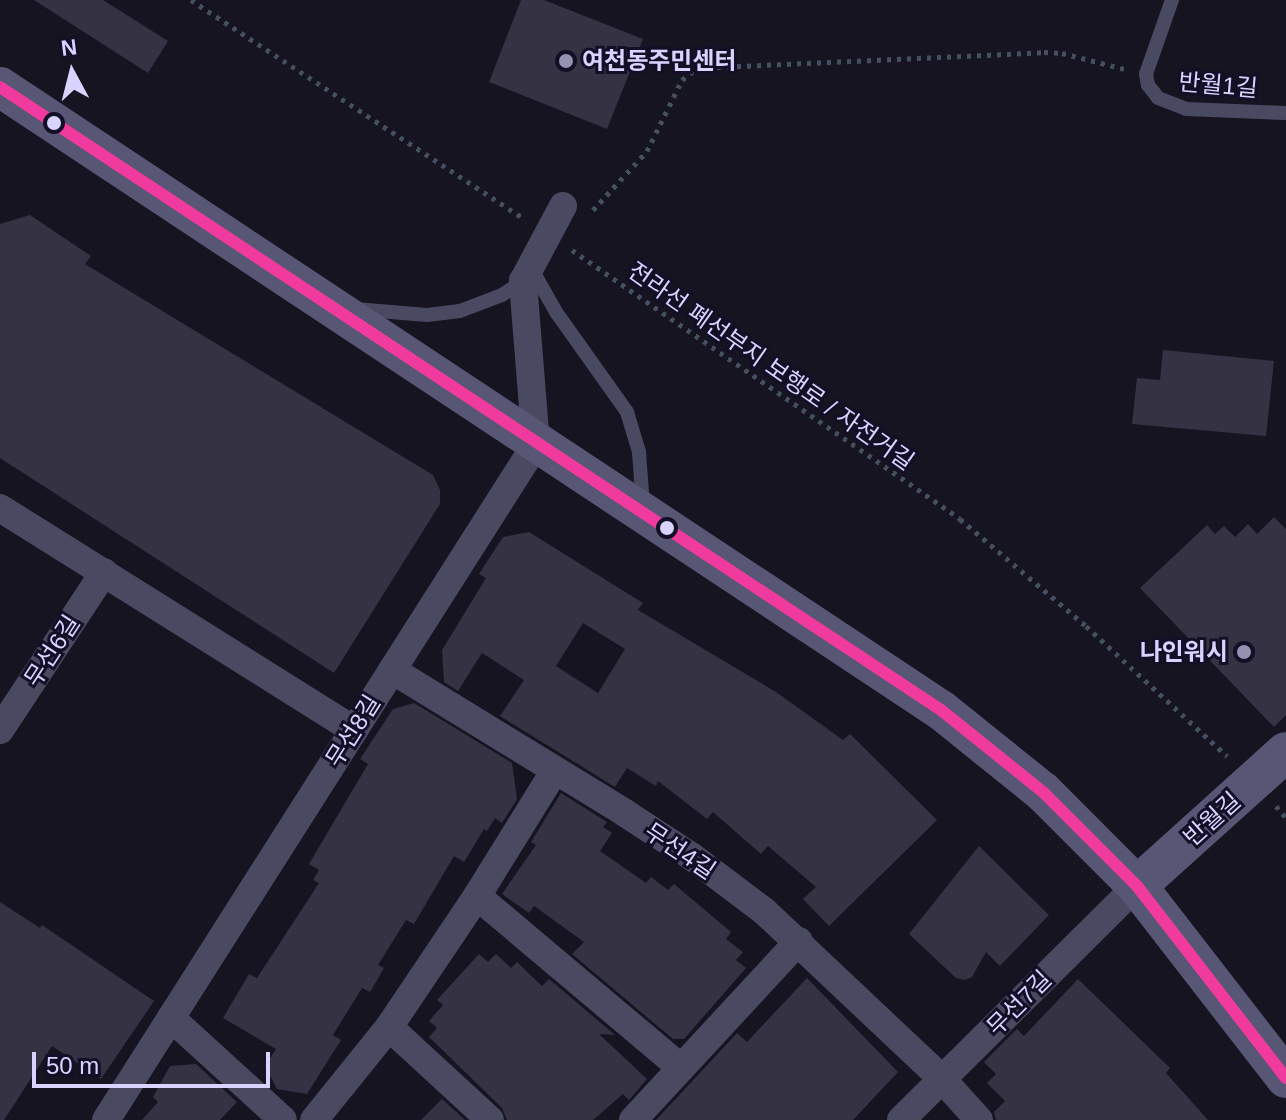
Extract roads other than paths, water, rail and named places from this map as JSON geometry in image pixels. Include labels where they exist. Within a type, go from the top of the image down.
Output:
[{"type":"street","points":[[0,88],[941,710],[1043,792],[1137,886],[1286,1078]]},
{"type":"street","points":[[536,444],[527,273],[555,238],[563,206]]},
{"type":"street","name":"무선8길","points":[[106,1120],[536,444]]},
{"type":"street","points":[[0,508],[354,730]]},
{"type":"street","name":"무선6길","points":[[0,730],[104,572]]},
{"type":"street","name":"무선4길","points":[[392,670],[691,856],[799,941],[942,1079],[979,1120]]},
{"type":"street","name":"반월길","points":[[1137,886],[1286,752]]},
{"type":"street","points":[[314,1120],[389,1027],[477,896],[555,770]]},
{"type":"street","name":"무선7길","points":[[901,1120],[1137,886]]},
{"type":"street","points":[[477,896],[681,1068]]},
{"type":"street","points":[[633,1120],[799,941]]},
{"type":"street","points":[[171,1018],[283,1120]]},
{"type":"street","points":[[389,1027],[490,1120]]},
{"type":"lane","name":"반월1길","points":[[1172,0],[1146,74],[1152,92],[1172,106],[1286,113]]},
{"type":"lane","points":[[327,306],[409,314],[444,313],[478,305],[527,273],[627,412],[639,452],[644,514]]},
{"type":"place","name":"여천동주민센터","points":[[566,61]]},
{"type":"place","name":"나인워시","points":[[1244,652]]}]
